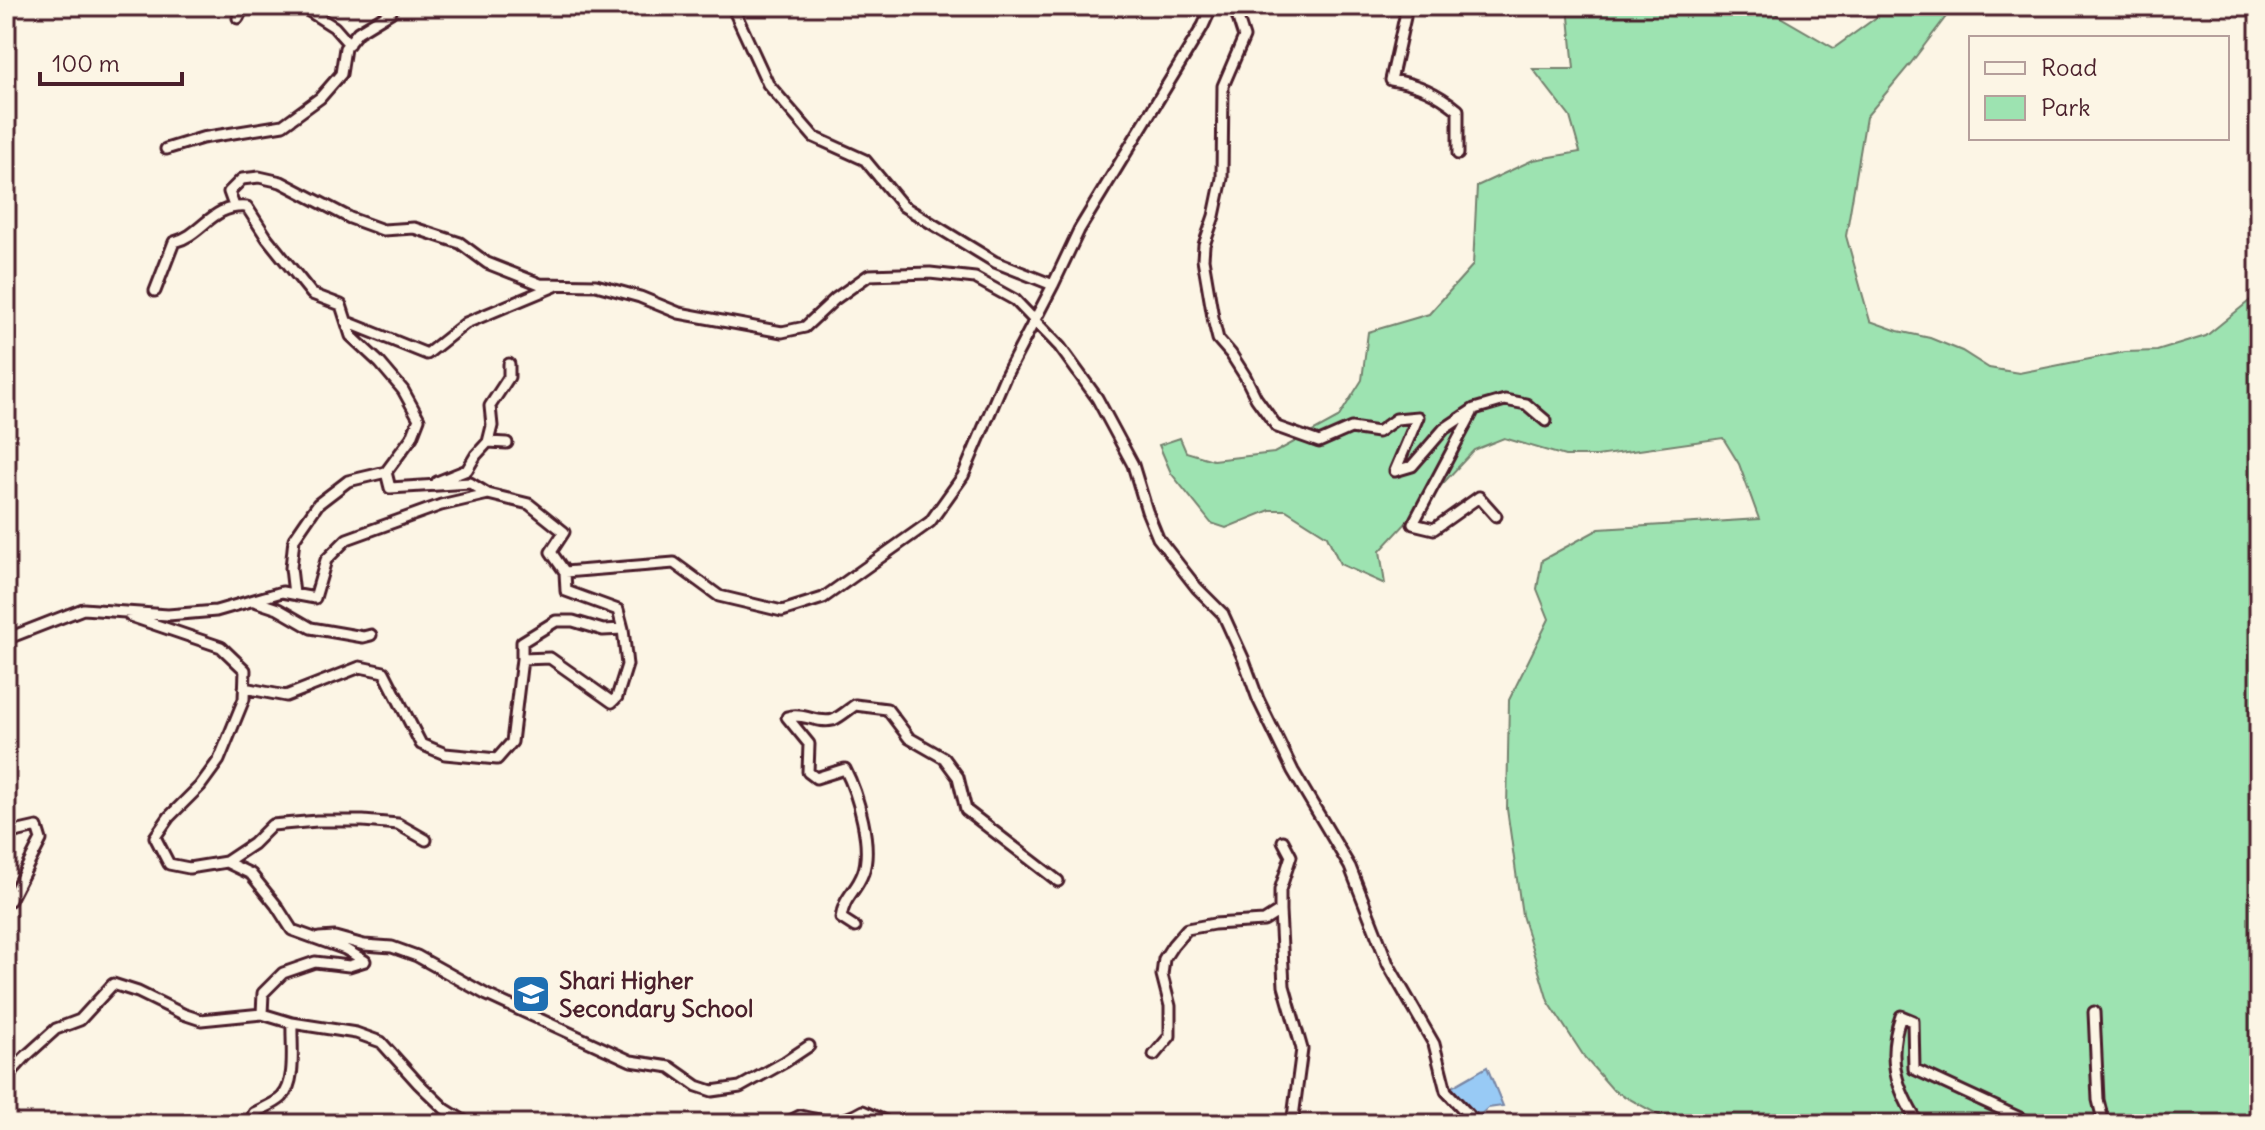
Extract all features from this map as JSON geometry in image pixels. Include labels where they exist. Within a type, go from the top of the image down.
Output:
[{"type":"street","points":[[238,18],[248,6]]},
{"type":"street","points":[[268,6],[304,8],[334,27],[349,44]]},
{"type":"street","points":[[166,149],[202,138],[283,125],[320,98],[341,74],[345,48],[358,32],[391,12],[388,6]]},
{"type":"street","points":[[732,6],[768,84],[814,137],[865,160],[903,206],[995,262],[1053,285]]},
{"type":"street","points":[[565,572],[674,563],[719,596],[782,611],[823,598],[930,522],[963,476],[1005,377],[1079,230],[1203,26],[1212,6]]},
{"type":"street","points":[[1234,6],[1244,37],[1223,86],[1222,178],[1203,259],[1218,339],[1231,354],[1277,427],[1319,442],[1351,428],[1378,432],[1396,419],[1418,417],[1395,471],[1412,466],[1444,429],[1474,409],[1505,400],[1526,404],[1546,421]]},
{"type":"street","points":[[1404,6],[1405,17],[1391,80],[1410,83],[1438,94],[1458,110],[1458,154]]},
{"type":"street","points":[[234,206],[229,192],[242,179],[259,177],[281,182],[350,218],[383,230],[414,228],[460,243],[487,263],[540,284],[596,285],[640,297],[679,313],[782,332],[805,327],[835,299],[869,275],[930,273],[975,278],[1015,300],[1060,347],[1097,398],[1133,465],[1158,538],[1197,588],[1223,614],[1258,699],[1300,784],[1350,867],[1388,964],[1434,1044],[1446,1091],[1477,1124]]},
{"type":"street","points":[[155,291],[174,242],[185,240],[209,219],[234,206],[247,207],[267,238],[312,294],[341,305],[351,336],[403,390],[419,419],[412,437],[386,472],[348,481],[318,504],[294,539],[291,568],[294,594]]},
{"type":"street","points":[[347,322],[427,354],[466,323],[559,284]]},
{"type":"street","points":[[422,487],[467,470],[488,442],[492,426],[490,406],[509,377],[509,364]]},
{"type":"street","points":[[1474,409],[1413,524],[1434,529],[1479,497],[1496,516]]},
{"type":"street","points":[[488,442],[507,443]]},
{"type":"street","points":[[386,472],[390,488],[470,483],[488,494],[529,504],[564,532],[551,552],[565,572],[566,591],[618,610],[627,665],[617,697],[612,702],[550,658],[522,659]]},
{"type":"street","points":[[6,639],[83,609],[168,615],[216,611],[282,592],[315,598],[326,560],[347,539],[441,505],[488,494]]},
{"type":"street","points":[[251,601],[278,609],[311,628],[363,637],[371,635]]},
{"type":"street","points":[[116,611],[221,647],[245,670],[244,699],[219,760],[155,837],[169,864],[189,868],[226,862],[253,844],[272,825],[317,821],[398,824],[426,840]]},
{"type":"street","points":[[244,688],[286,696],[360,667],[384,672],[421,744],[445,754],[497,759],[512,742],[522,642],[556,621],[573,621],[603,630],[623,629]]},
{"type":"street","points":[[855,927],[841,918],[843,904],[862,878],[867,862],[855,788],[845,769],[816,778],[808,772],[809,744],[787,717],[796,714],[820,721],[834,719],[855,705],[887,709],[909,738],[944,758],[958,777],[966,810],[1058,881]]},
{"type":"street","points":[[6,834],[37,827],[41,840],[10,900]]},
{"type":"street","points":[[1283,841],[1291,856],[1280,890],[1284,986],[1302,1049],[1293,1117],[1287,1124]]},
{"type":"street","points":[[226,862],[251,874],[292,930],[345,949],[365,961],[349,966],[315,962],[283,973],[263,993],[262,1014]]},
{"type":"street","points":[[1154,1055],[1170,1036],[1170,1006],[1162,975],[1164,959],[1187,929],[1264,921],[1280,911]]},
{"type":"street","points":[[311,938],[335,937],[364,945],[392,947],[417,956],[487,995],[565,1031],[631,1061],[670,1067],[697,1086],[712,1091],[740,1087],[809,1046]]},
{"type":"street","points":[[6,1078],[56,1029],[80,1020],[113,984],[201,1020],[262,1014],[292,1023],[356,1033],[381,1042],[445,1109],[469,1124]]},
{"type":"street","points":[[2094,1012],[2098,1100],[2104,1124]]},
{"type":"street","points":[[1919,1124],[1898,1086],[1893,1053],[1901,1016],[1913,1021],[1914,1069],[2033,1124]]},
{"type":"street","points":[[250,1124],[254,1113],[281,1099],[287,1089],[293,1065],[292,1023]]},
{"type":"street","points":[[784,1124],[800,1116],[827,1122],[850,1119],[863,1111],[885,1121]]},
{"type":"street","points":[[850,1119],[863,1124]]},
{"type":"green space","points":[[1568,6],[1772,6],[1777,15],[1834,48],[1892,6],[1954,6],[1866,117],[1846,236],[1870,321],[1930,338],[1962,351],[1989,368],[2019,373],[2125,352],[2157,351],[2206,336],[2259,293],[2259,1124],[1670,1124],[1668,1120],[1613,1090],[1585,1058],[1548,1001],[1522,915],[1507,809],[1509,700],[1549,619],[1537,589],[1542,560],[1599,529],[1759,519],[1739,464],[1723,438],[1597,456],[1565,456],[1504,438],[1474,450],[1380,551],[1385,584],[1340,564],[1327,536],[1286,510],[1270,510],[1226,528],[1211,523],[1171,473],[1159,445],[1180,438],[1186,452],[1213,460],[1274,453],[1338,418],[1362,380],[1368,332],[1429,314],[1473,265],[1477,186],[1533,160],[1580,152],[1570,117],[1533,69],[1574,69]]},
{"type":"water","points":[[1487,1067],[1503,1106],[1488,1108],[1479,1116],[1471,1112],[1452,1087]]},
{"type":"place","name":"Shari Higher Secondary School","points":[[531,994]]}]
